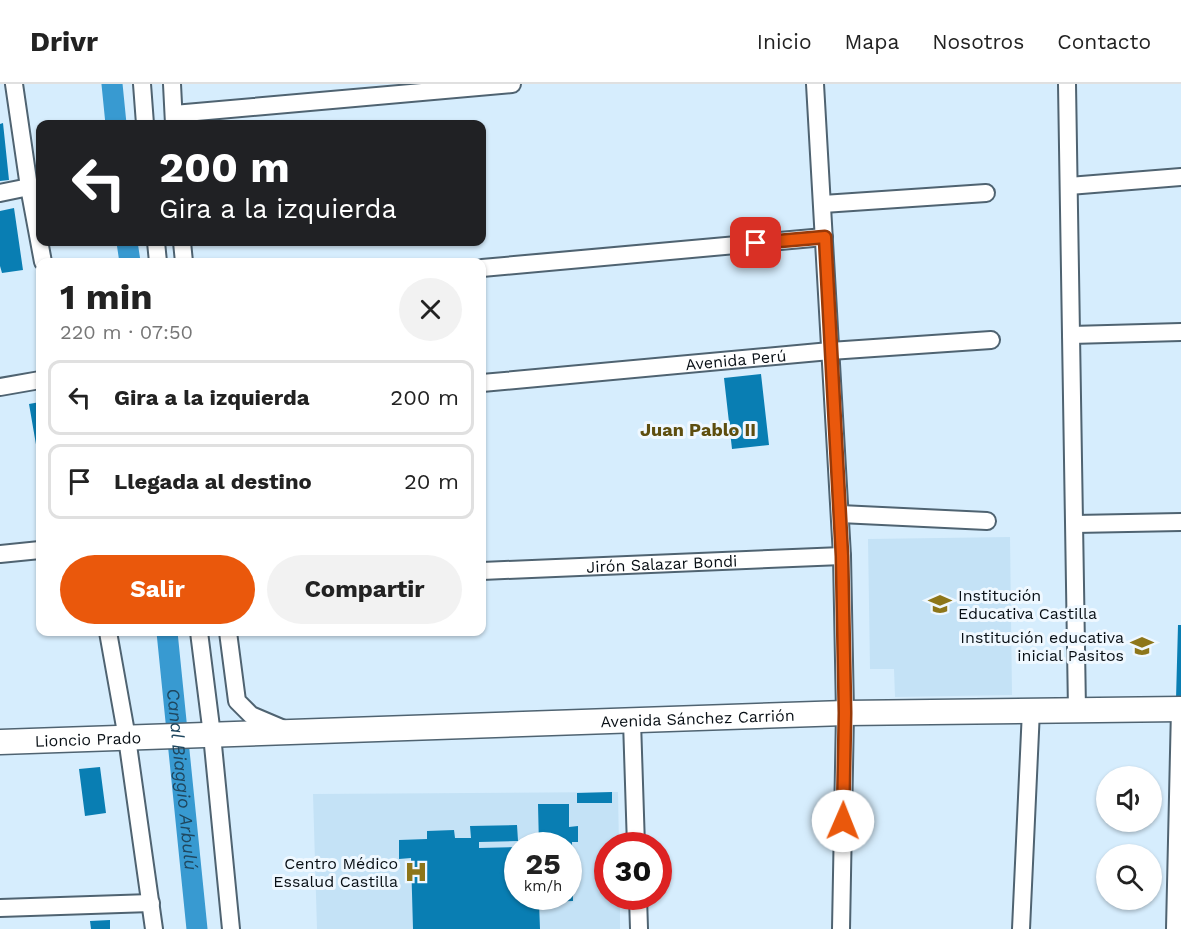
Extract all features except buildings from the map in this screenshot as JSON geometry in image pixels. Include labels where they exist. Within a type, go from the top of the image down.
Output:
[{"type":"street","points":[[14,84],[36,227]]},
{"type":"street","points":[[142,84],[146,120]]},
{"type":"street","points":[[172,84],[174,119],[512,84]]},
{"type":"street","points":[[815,84],[842,556],[845,713],[841,929]]},
{"type":"street","points":[[1067,84],[1077,710]]},
{"type":"street","points":[[1069,186],[1181,177]]},
{"type":"street","points":[[0,193],[29,187]]},
{"type":"street","points":[[823,204],[986,193]]},
{"type":"street","points":[[486,268],[825,237]]},
{"type":"street","points":[[1071,335],[1181,333]]},
{"type":"street","name":"Avenida Perú","points":[[486,383],[830,351],[991,340]]},
{"type":"street","points":[[0,387],[36,381]]},
{"type":"street","points":[[840,514],[987,521]]},
{"type":"street","points":[[1075,524],[1181,522]]},
{"type":"street","points":[[0,554],[36,550]]},
{"type":"street","name":"Jirón Salazar Bondi","points":[[486,571],[842,556]]},
{"type":"street","points":[[109,636],[134,738],[154,929]]},
{"type":"street","points":[[200,636],[231,929]]},
{"type":"street","points":[[229,636],[237,701],[251,715],[290,732]]},
{"type":"street","points":[[1174,929],[1181,709]]},
{"type":"street","name":"Avenida Sánchez Carrión","points":[[212,735],[845,713],[1181,709]]},
{"type":"street","points":[[1021,929],[1031,710]]},
{"type":"street","points":[[632,721],[636,832]]},
{"type":"street","name":"Lioncio Prado","points":[[0,742],[212,735]]},
{"type":"street","points":[[0,908],[150,903]]},
{"type":"street","points":[[638,910],[639,929]]},
{"type":"shaded area","name":"Institución Educativa Castilla","points":[[1010,537],[1012,695],[895,697],[894,669],[870,669],[868,539]]},
{"type":"shaded area","name":"Centro Médico Essalud Castilla","points":[[618,792],[619,832],[594,832],[594,910],[620,910],[620,929],[317,929],[313,794]]},
{"type":"waterway","name":"Canal Biaggio Arbulú","points":[[112,84],[116,120]]},
{"type":"waterway","name":"Canal Biaggio Arbulú","points":[[128,246],[129,258]]},
{"type":"waterway","name":"Canal Biaggio Arbulú","points":[[167,636],[197,929]]},
{"type":"place","name":"Institución Educativa Castilla","points":[[940,604]]},
{"type":"place","name":"Institución educativa inicial Pasitos","points":[[1142,646]]},
{"type":"place","name":"Centro Médico Essalud Castilla","points":[[416,872]]},
{"type":"district","name":"Juan Pablo II","points":[[698,430]]},
{"type":"route","points":[[756,243],[825,237],[842,556],[845,713],[843,821]]}]
